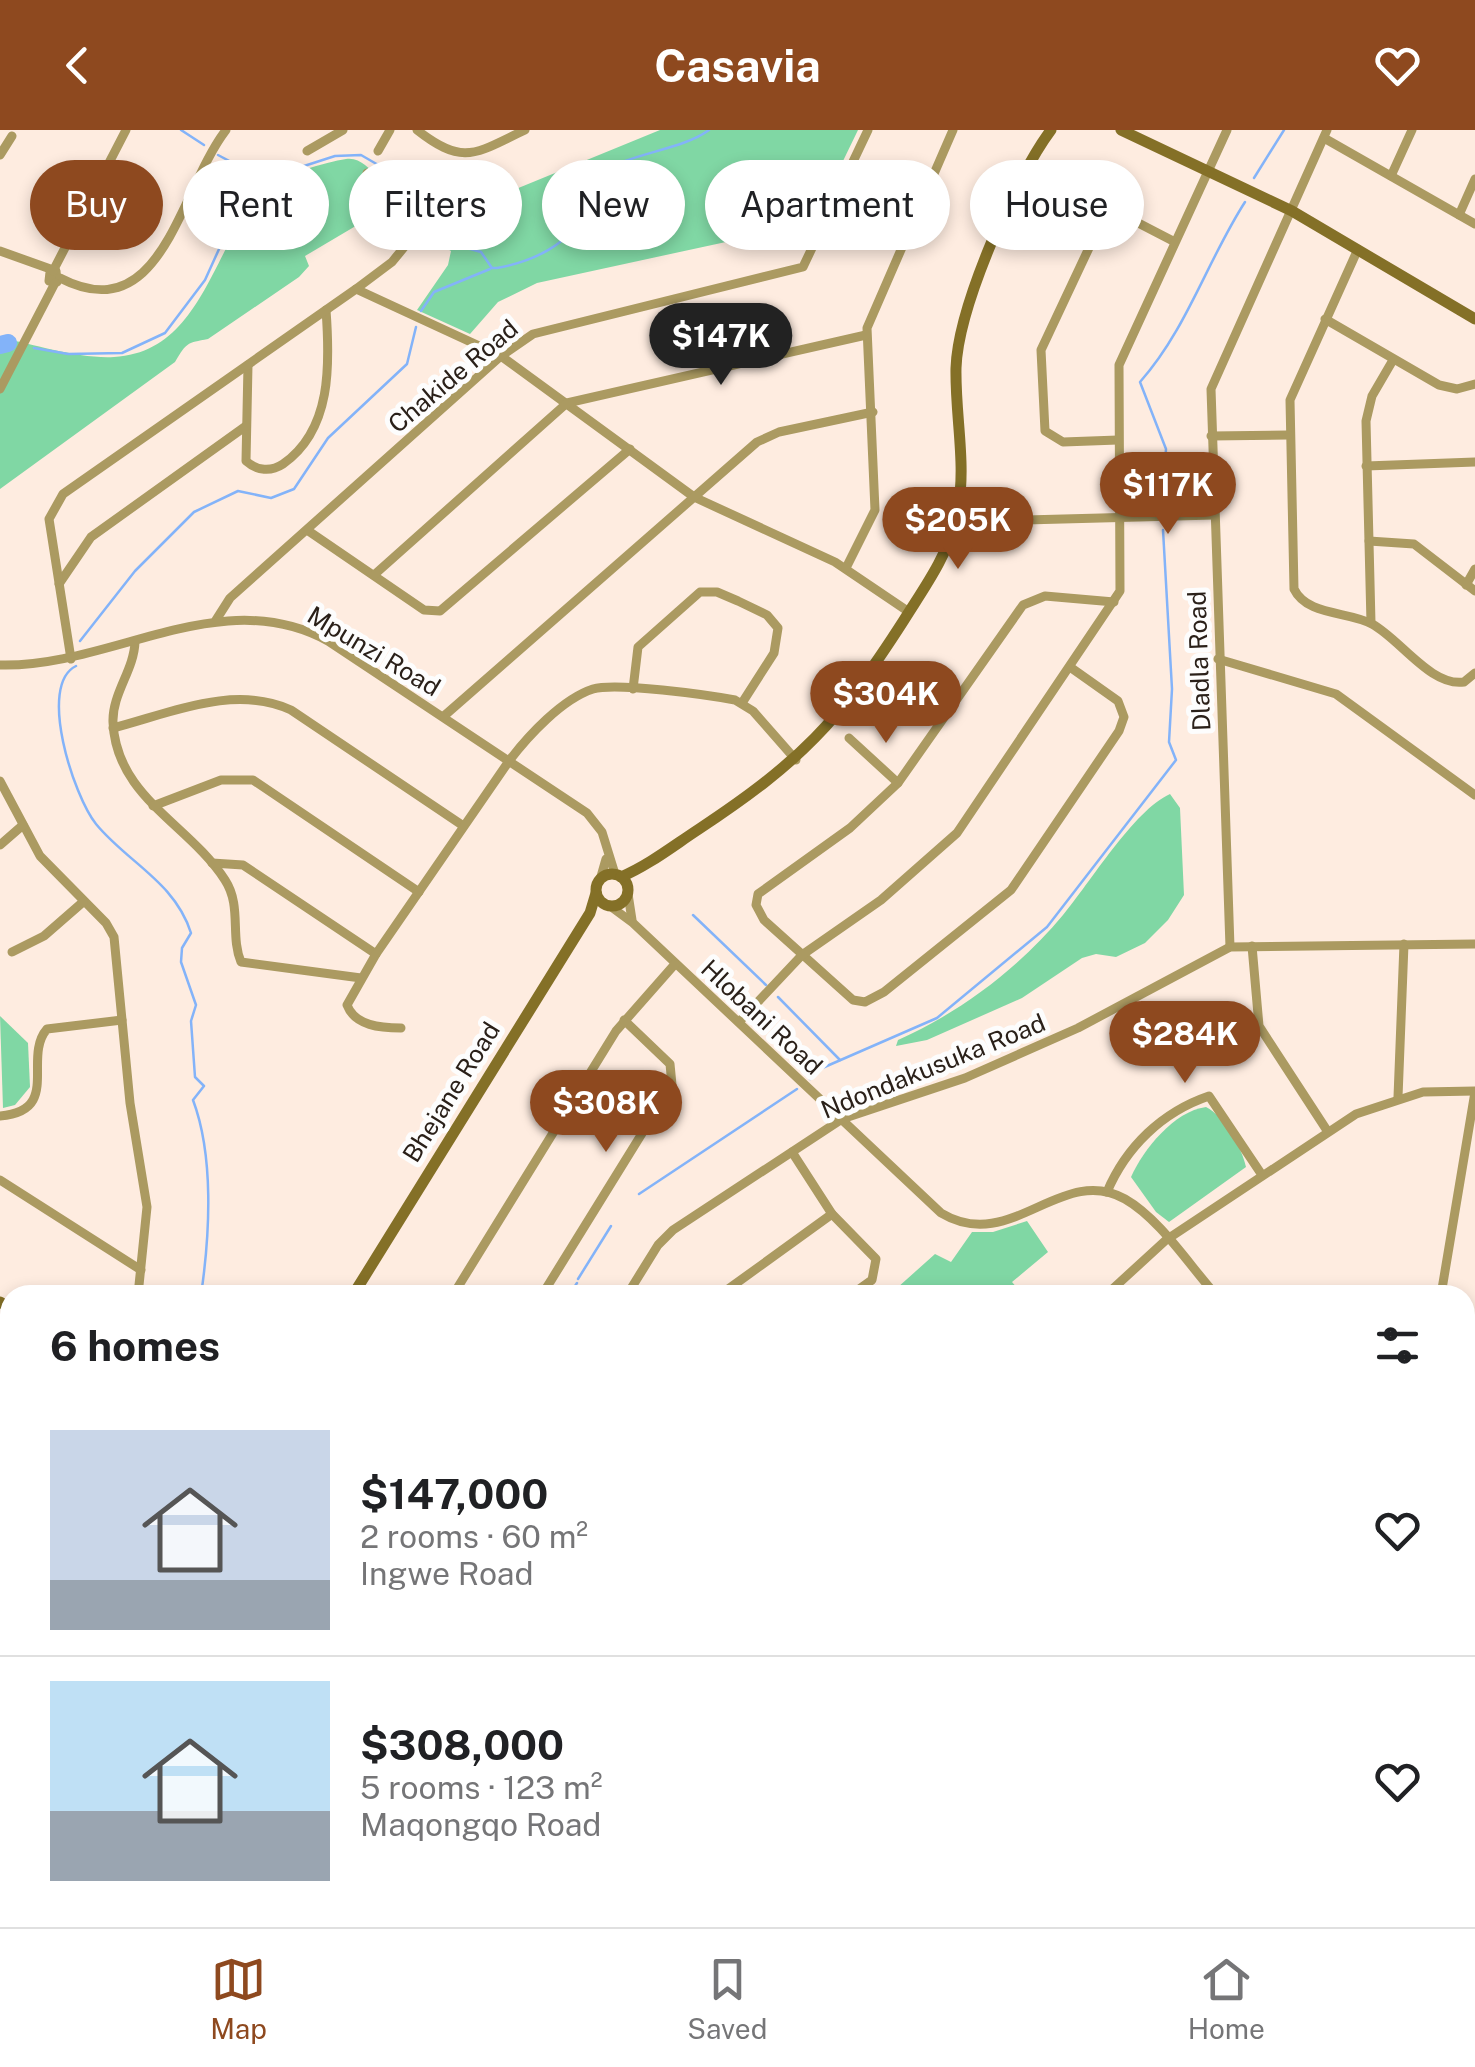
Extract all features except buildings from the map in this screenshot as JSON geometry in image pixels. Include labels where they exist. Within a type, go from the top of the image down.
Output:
[{"type":"street","points":[[111,160],[126,130]]},
{"type":"street","points":[[0,252],[82,289],[105,292],[141,278],[166,241],[204,160],[226,130]]},
{"type":"street","points":[[306,152],[343,130]]},
{"type":"street","points":[[378,151],[390,130]]},
{"type":"street","points":[[417,130],[448,152],[461,156],[524,130]]},
{"type":"street","name":"Chakide Road","points":[[216,620],[230,598],[501,356],[547,329],[803,267],[868,130]]},
{"type":"street","points":[[846,568],[875,510],[873,412],[866,336],[885,279],[953,130]]},
{"type":"street","points":[[1121,130],[1292,211],[1475,319]]},
{"type":"street","points":[[738,1022],[802,954],[881,900],[956,833],[1114,602],[1124,578],[1119,364],[1227,130]]},
{"type":"street","points":[[1391,176],[1412,130]]},
{"type":"street","points":[[598,886],[623,883],[796,760],[848,704],[930,581],[955,522],[963,472],[956,369],[961,331],[980,271],[1047,133]]},
{"type":"street","points":[[1325,134],[1475,224]]},
{"type":"street","name":"Dladla Road","points":[[1230,947],[1212,384],[1325,134]]},
{"type":"street","points":[[0,156],[12,136]]},
{"type":"street","points":[[1459,215],[1475,179]]},
{"type":"street","points":[[1118,440],[1062,442],[1050,437],[1043,416],[1041,350],[1104,216],[1119,213],[1173,241]]},
{"type":"street","points":[[1358,249],[1294,386],[1288,435],[1296,593],[1312,606],[1371,623],[1446,680],[1460,684],[1475,674]]},
{"type":"street","points":[[0,390],[65,250]]},
{"type":"street","points":[[71,660],[49,519],[57,500],[356,289],[402,250]]},
{"type":"street","points":[[356,289],[501,356],[694,496],[846,568],[909,612]]},
{"type":"street","points":[[248,365],[246,462],[268,469],[286,461],[318,428],[323,404],[326,310]]},
{"type":"street","points":[[1325,318],[1446,388],[1475,384]]},
{"type":"street","points":[[374,575],[568,403],[866,336]]},
{"type":"street","points":[[1371,623],[1368,408],[1393,360]]},
{"type":"street","points":[[444,716],[764,438],[873,412]]},
{"type":"street","points":[[58,585],[92,537],[246,426]]},
{"type":"street","points":[[1212,436],[1288,435]]},
{"type":"street","points":[[307,530],[424,610],[445,610],[630,449]]},
{"type":"street","points":[[1366,466],[1475,462]]},
{"type":"street","points":[[955,522],[1214,515]]},
{"type":"street","points":[[1369,541],[1414,544],[1471,588],[1475,569]]},
{"type":"street","points":[[633,689],[634,658],[640,644],[695,595],[713,591],[762,612],[778,628],[774,653],[742,703]]},
{"type":"street","points":[[1070,667],[1118,701],[1123,723],[1011,890],[931,958],[865,1002],[853,1000],[758,910],[758,894],[850,828],[898,783],[1023,605],[1045,596],[1114,602]]},
{"type":"street","name":"Mpunzi Road","points":[[2,664],[35,666],[71,660],[216,620],[271,620],[311,632],[444,716],[596,821],[607,856],[623,883]]},
{"type":"street","points":[[135,642],[113,714],[127,772],[153,806],[212,863],[233,898],[238,955],[247,966],[361,978]]},
{"type":"street","points":[[1218,658],[1336,694],[1475,795]]},
{"type":"street","points":[[401,1028],[375,1027],[353,1016],[347,1005],[361,978],[509,761],[531,736],[587,692],[633,689],[742,703],[796,760]]},
{"type":"street","points":[[114,728],[226,699],[268,700],[290,710],[462,825]]},
{"type":"street","points":[[849,738],[898,783]]},
{"type":"street","points":[[153,806],[221,780],[244,777],[419,892]]},
{"type":"street","points":[[0,781],[40,856],[114,938],[147,1206],[140,1285]]},
{"type":"street","points":[[0,846],[23,824]]},
{"type":"street","points":[[607,856],[598,886],[608,905]]},
{"type":"street","points":[[212,863],[243,865],[376,954]]},
{"type":"street","points":[[590,913],[621,904],[623,883]]},
{"type":"street","points":[[623,883],[633,922]]},
{"type":"street","name":"Bhejane Road","points":[[359,1285],[590,913],[598,886]]},
{"type":"street","points":[[12,952],[44,936],[83,902]]},
{"type":"street","name":"Hlobani Road","points":[[608,905],[633,922],[941,1213],[960,1223],[987,1226],[1008,1222],[1078,1192],[1107,1192]]},
{"type":"street","points":[[1398,1097],[1404,944]]},
{"type":"street","name":"Ndondakusuka Road","points":[[634,1285],[665,1237],[842,1119],[965,1078],[1078,1028],[1230,947],[1475,944]]},
{"type":"street","points":[[1252,946],[1259,1026],[1328,1132]]},
{"type":"street","points":[[459,1285],[624,1020],[675,964]]},
{"type":"street","points":[[0,1116],[21,1111],[35,1096],[40,1084],[37,1047],[47,1029],[122,1020]]},
{"type":"street","points":[[548,1285],[672,1085],[670,1064],[624,1020]]},
{"type":"street","points":[[1117,1285],[1166,1240],[1356,1114],[1398,1097],[1475,1092],[1443,1285]]},
{"type":"street","points":[[1207,1285],[1140,1210],[1107,1192],[1129,1149],[1151,1130],[1209,1096],[1262,1175]]},
{"type":"street","points":[[792,1152],[832,1214],[876,1259],[872,1280],[865,1285]]},
{"type":"street","points":[[1462,1168],[1475,1168]]},
{"type":"street","points":[[0,1180],[142,1270]]},
{"type":"street","points":[[734,1285],[832,1214]]},
{"type":"green space","points":[[660,130],[858,130],[843,160],[705,160],[705,246],[537,283],[498,302],[470,334],[417,310],[448,265],[449,250],[522,250],[522,187],[542,178],[542,250],[685,250],[685,160],[587,160]]},
{"type":"green space","points":[[351,159],[354,160],[349,160],[349,230],[329,242],[329,163]]},
{"type":"green space","points":[[225,250],[315,250],[305,256],[309,266],[299,277],[208,339],[188,344],[175,362],[0,489],[0,338],[100,357],[145,350],[169,336],[189,315]]},
{"type":"green space","points":[[1170,794],[1180,808],[1184,895],[1168,920],[1145,943],[1116,957],[1096,954],[1082,958],[1022,998],[927,1040],[896,1046],[898,1040],[966,1002],[1028,953],[1063,915],[1127,831],[1156,802]]},
{"type":"green space","points":[[0,1016],[28,1043],[30,1087],[15,1105],[3,1108]]},
{"type":"green space","points":[[1206,1107],[1231,1133],[1246,1167],[1169,1222],[1156,1212],[1131,1177],[1161,1133],[1182,1116]]},
{"type":"green space","points":[[1027,1221],[1048,1252],[1012,1282],[1015,1285],[900,1285],[935,1254],[951,1262],[972,1232],[993,1232]]},
{"type":"waterway","points":[[181,130],[204,145]]},
{"type":"waterway","points":[[34,348],[68,354],[122,353],[165,333],[205,280],[234,216],[270,177],[335,156],[361,155],[418,188],[424,236],[481,252],[492,268],[497,268],[536,256],[559,243],[578,224],[595,180],[608,169],[709,130]]},
{"type":"waterway","points":[[1254,178],[1284,130]]},
{"type":"waterway","points":[[218,155],[227,160]]},
{"type":"waterway","points":[[1162,509],[1166,449],[1140,382],[1171,340],[1245,202]]},
{"type":"waterway","points":[[421,311],[434,292],[490,269]]},
{"type":"waterway","points":[[80,641],[135,571],[194,512],[238,491],[271,498],[294,489],[328,438],[407,364],[416,327]]},
{"type":"waterway","points":[[0,345],[8,343]]},
{"type":"waterway","points":[[810,1079],[820,1069],[937,1018],[1047,927],[1176,760],[1169,742],[1172,689],[1163,530]]},
{"type":"waterway","points":[[76,666],[65,677],[59,717],[78,791],[108,838],[174,900],[191,933],[182,948],[181,962],[196,1005],[191,1021],[195,1077],[204,1086],[193,1100],[207,1170],[202,1285]]},
{"type":"waterway","points":[[693,915],[766,985]]},
{"type":"waterway","points":[[778,997],[840,1060]]},
{"type":"waterway","points":[[639,1194],[797,1089]]},
{"type":"waterway","points":[[578,1279],[611,1226]]}]
